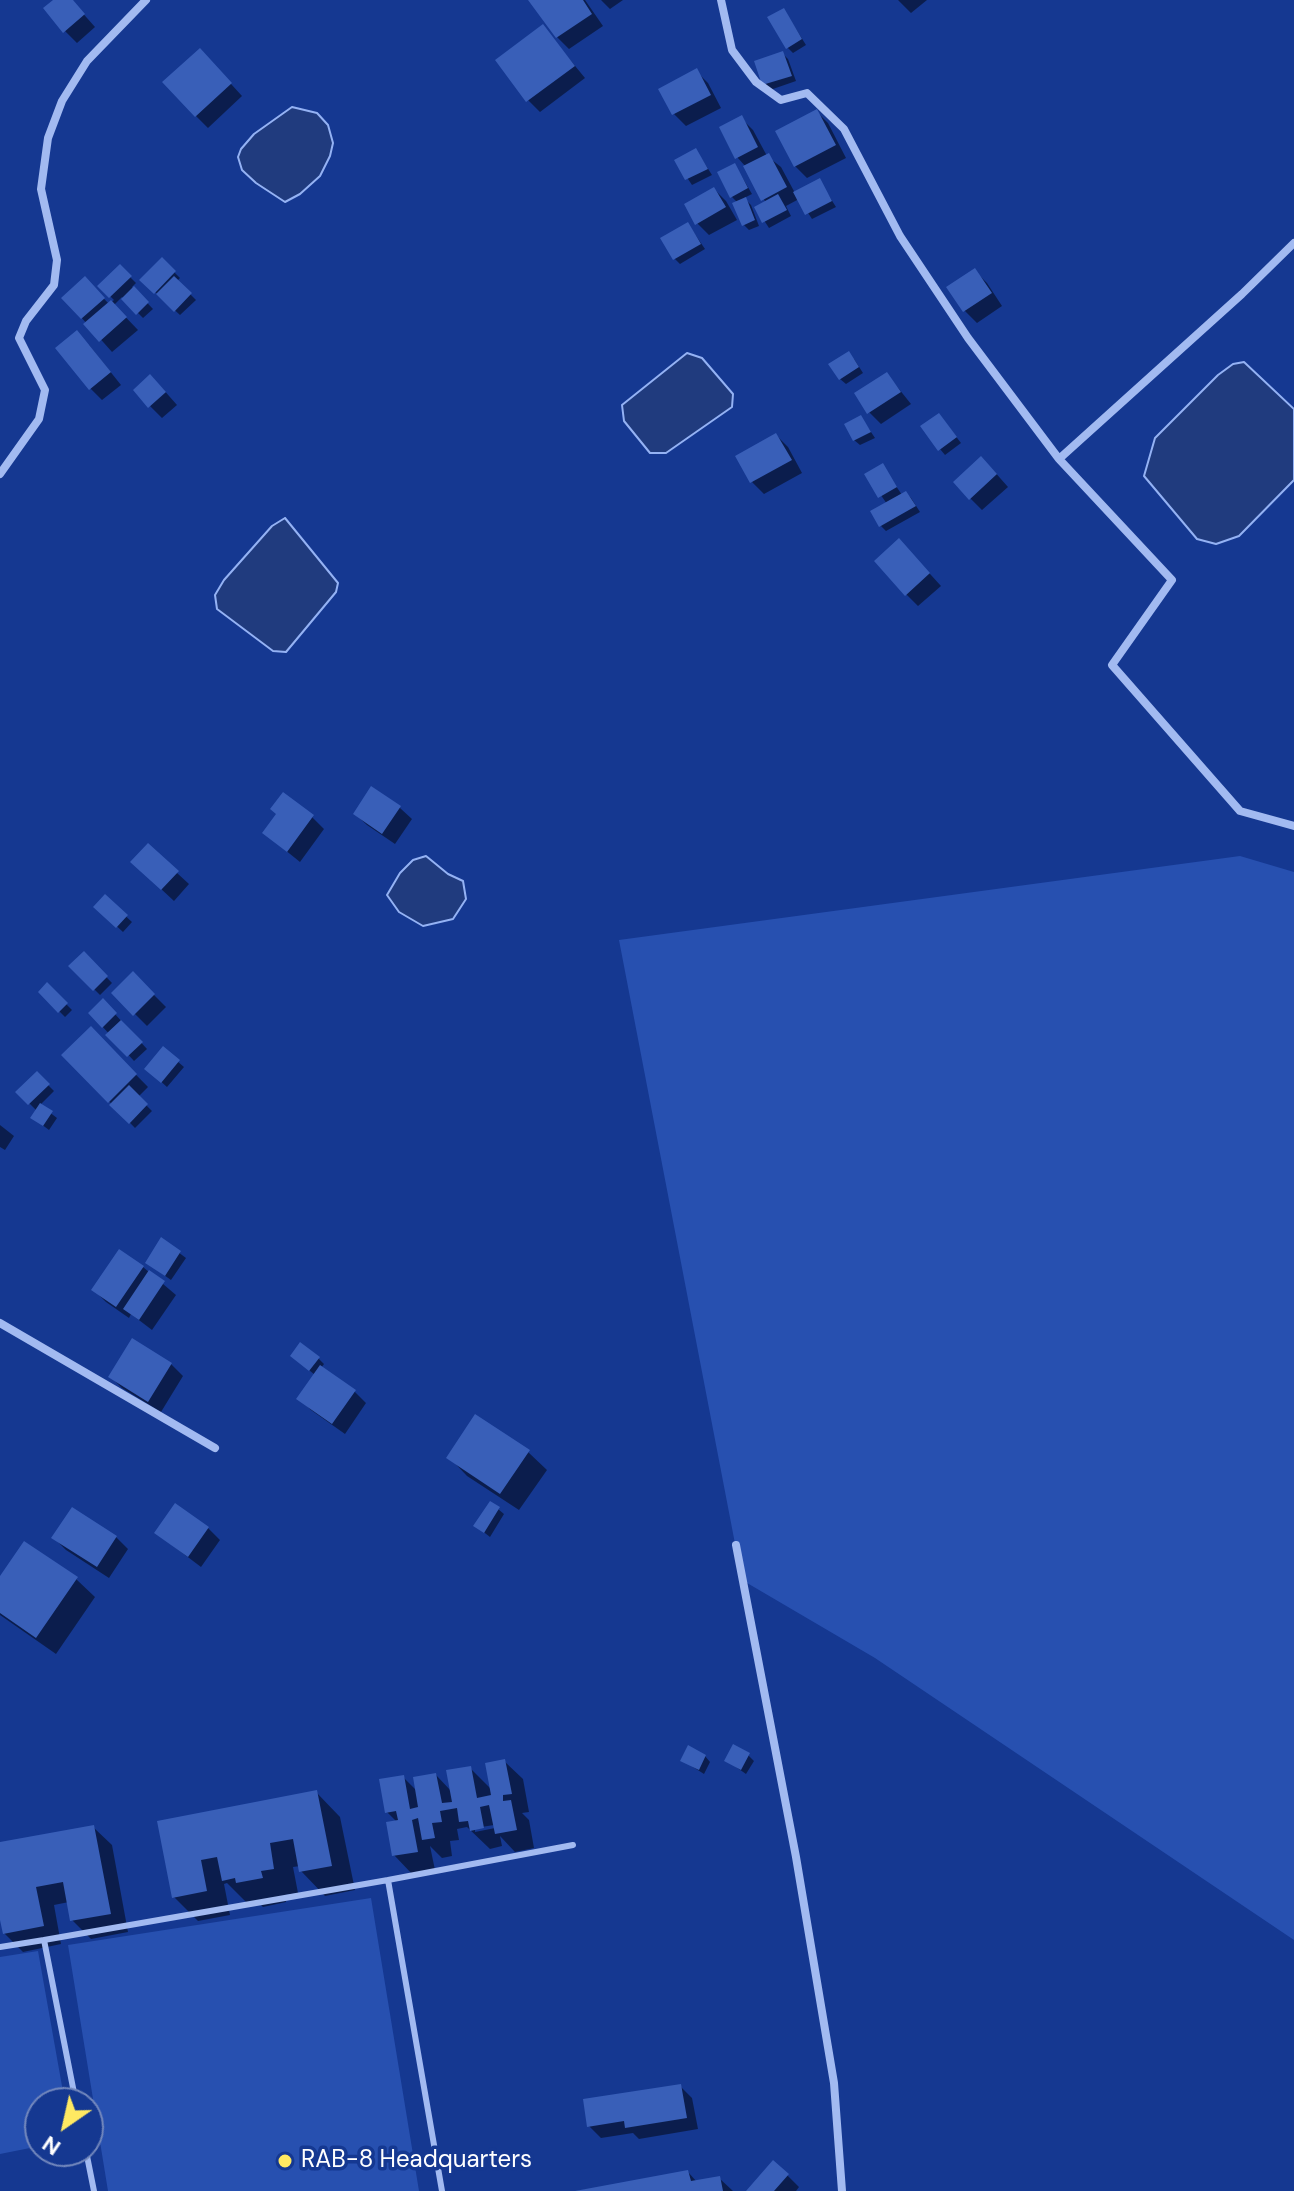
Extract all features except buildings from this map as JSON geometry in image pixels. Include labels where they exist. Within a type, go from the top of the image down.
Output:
[{"type":"street","points":[[0,474],[39,419],[45,390],[19,338],[26,321],[54,285],[57,260],[41,189],[48,138],[62,101],[87,61],[146,0]]},
{"type":"street","points":[[721,0],[732,50],[756,82],[781,100],[807,93],[844,129],[900,236],[968,338],[1059,459],[1172,580],[1112,665],[1240,811],[1294,826]]},
{"type":"street","points":[[1059,459],[1294,243]]},
{"type":"street","points":[[0,1323],[215,1448]]},
{"type":"street","points":[[736,1545],[796,1857],[832,2068],[842,2191]]},
{"type":"lane","points":[[0,1947],[573,1845]]},
{"type":"lane","points":[[388,1880],[442,2191]]},
{"type":"lane","points":[[44,1940],[73,2087]]},
{"type":"lane","points":[[89,2167],[94,2191]]},
{"type":"shaded area","points":[[292,107],[317,113],[328,125],[333,143],[320,176],[300,194],[285,202],[242,170],[238,157],[254,134]]},
{"type":"shaded area","points":[[687,353],[702,358],[733,394],[732,407],[666,453],[650,453],[624,421],[622,405]]},
{"type":"shaded area","points":[[1244,362],[1294,409],[1294,480],[1239,536],[1216,544],[1197,539],[1144,476],[1155,438],[1218,375],[1233,364]]},
{"type":"shaded area","points":[[285,518],[338,583],[336,592],[286,652],[273,651],[217,609],[215,595],[224,580],[272,526]]},
{"type":"shaded area","points":[[426,856],[448,874],[463,881],[466,899],[453,919],[423,926],[399,912],[387,895],[400,873],[413,860]]},
{"type":"shaded area","points":[[1240,856],[1294,872],[1294,1940],[875,1658],[742,1580],[619,940]]},
{"type":"shaded area","points":[[371,1898],[419,2191],[108,2191],[104,2166],[104,2087],[91,2087],[68,1945]]},
{"type":"shaded area","points":[[38,1951],[62,2087],[24,2087],[24,2149],[0,2154],[0,1957]]},
{"type":"place","name":"RAB-8 Headquarters","points":[[285,2161]]}]
